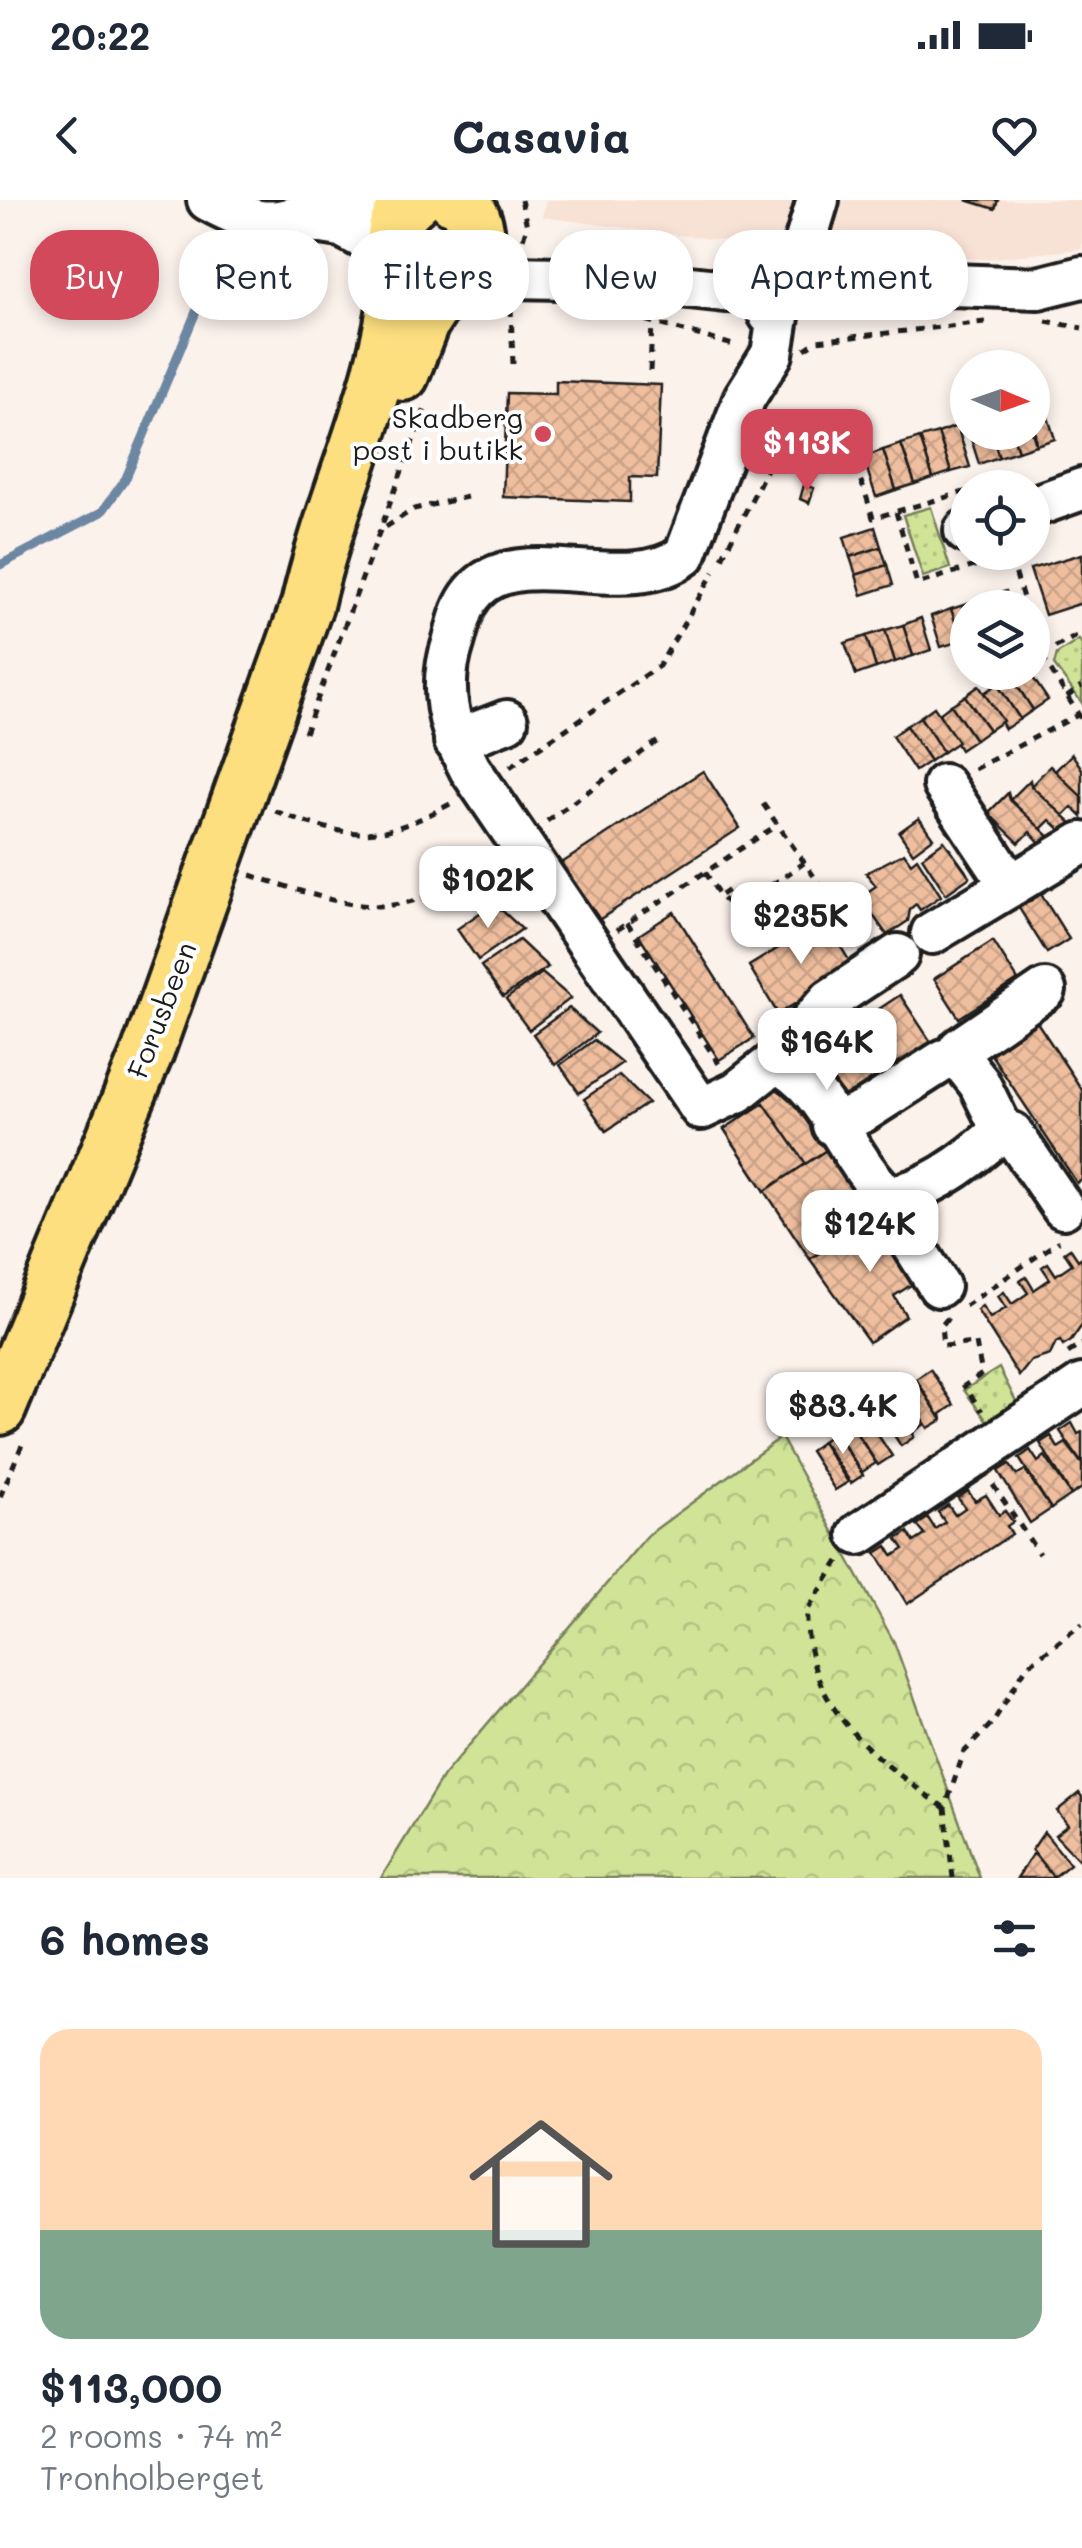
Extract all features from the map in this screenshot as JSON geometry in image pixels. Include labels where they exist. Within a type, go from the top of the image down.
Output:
[{"type":"main road","name":"Forusbeen","points":[[394,230],[398,215],[414,200]]},
{"type":"main road","name":"Forusbeen","points":[[0,1409],[148,1051],[307,605],[320,548],[391,320]]},
{"type":"main road","name":"Forusbeen","points":[[307,605],[336,552],[425,320]]},
{"type":"street","name":"Forusbeen","points":[[208,200],[244,220],[266,223],[299,219],[343,204],[414,200]]},
{"type":"street","points":[[809,230],[818,200]]},
{"type":"street","points":[[481,217],[529,258],[549,266]]},
{"type":"street","name":"Forusbeen","points":[[299,219],[352,230]]},
{"type":"street","points":[[968,282],[1037,267],[1082,274]]},
{"type":"street","points":[[777,320],[759,407],[693,544],[672,566],[648,574],[500,574],[474,591],[464,606],[446,670],[445,694],[454,741],[512,846],[701,1109],[737,1092],[775,1062],[830,1000],[888,962]]},
{"type":"street","points":[[1050,501],[1082,489]]},
{"type":"street","points":[[454,741],[507,721]]},
{"type":"street","points":[[944,785],[1009,882]]},
{"type":"street","points":[[932,933],[1009,882],[1082,843]]},
{"type":"street","points":[[1045,990],[960,1048],[960,1059],[980,1083],[1002,1130],[1012,1133],[1065,1221]]},
{"type":"street","points":[[833,1125],[863,1112],[944,1060],[960,1059]]},
{"type":"street","points":[[775,1062],[793,1070],[812,1088],[872,1182],[889,1196],[914,1193],[982,1149],[1002,1130]]},
{"type":"street","points":[[889,1196],[890,1210],[939,1286]]},
{"type":"street","points":[[848,1542],[1082,1385]]},
{"type":"path","points":[[481,217],[527,226],[521,200]]},
{"type":"path","points":[[512,320],[513,364]]},
{"type":"path","points":[[650,320],[733,346]]},
{"type":"path","points":[[1040,320],[1082,328]]},
{"type":"path","points":[[650,371],[652,322]]},
{"type":"path","points":[[793,356],[817,340],[1002,322]]},
{"type":"path","points":[[759,407],[832,437],[861,476],[874,518],[950,496]]},
{"type":"path","points":[[383,528],[414,509],[467,497]]},
{"type":"path","points":[[1050,650],[1082,633]]},
{"type":"path","points":[[944,785],[1080,718],[1050,670]]},
{"type":"path","points":[[1067,697],[1082,686]]},
{"type":"path","points":[[252,875],[347,906],[392,908],[458,884],[662,738]]},
{"type":"path","points":[[276,811],[332,833],[361,834],[408,826],[456,801]]},
{"type":"path","points":[[762,804],[804,863],[888,962]]},
{"type":"path","points":[[737,1092],[626,922],[777,824]]},
{"type":"path","points":[[705,872],[732,909],[751,909],[763,890],[804,863]]},
{"type":"path","points":[[721,895],[734,886]]},
{"type":"path","points":[[982,1411],[964,1386],[982,1374],[976,1344],[942,1346],[942,1323],[1065,1221]]},
{"type":"path","points":[[974,1457],[1039,1554]]},
{"type":"path","points":[[848,1542],[837,1567],[807,1611],[823,1695],[862,1748],[945,1808]]},
{"type":"path","points":[[953,1878],[945,1808],[964,1752],[993,1722],[1027,1666],[1082,1624]]},
{"type":"shaded area","points":[[546,200],[1082,200],[1082,249],[968,259],[968,230],[713,230],[713,240],[693,237],[693,230],[641,230],[542,217]]},
{"type":"green space","points":[[931,507],[950,568],[923,577],[903,515]]},
{"type":"green space","points":[[1079,640],[1082,703],[1054,665],[1057,654]]},
{"type":"green space","points":[[999,1368],[1021,1411],[990,1425],[964,1390]]},
{"type":"green space","points":[[781,1437],[894,1642],[980,1878],[381,1878],[443,1776],[648,1535]]},
{"type":"building","points":[[966,200],[998,200],[995,209]]},
{"type":"building","points":[[556,381],[661,385],[657,478],[630,477],[630,502],[503,497],[507,393],[556,394]]},
{"type":"building","points":[[950,429],[950,450],[965,450],[970,467],[950,470],[938,433]]},
{"type":"building","points":[[938,433],[950,472],[933,478],[920,438]]},
{"type":"building","points":[[920,438],[933,478],[915,484],[901,444]]},
{"type":"building","points":[[901,444],[915,484],[896,490],[883,450]]},
{"type":"building","points":[[883,450],[896,490],[876,497],[863,457]]},
{"type":"building","points":[[975,450],[997,450],[999,457],[979,464]]},
{"type":"building","points":[[997,450],[1018,450],[1018,451],[999,457]]},
{"type":"building","points":[[804,485],[814,488],[809,503],[800,499]]},
{"type":"building","points":[[875,527],[881,547],[850,557],[844,537]]},
{"type":"building","points":[[881,547],[887,565],[856,575],[850,557]]},
{"type":"building","points":[[1082,554],[1082,603],[1050,613],[1050,590],[1037,590],[1030,570],[1050,570],[1050,563]]},
{"type":"building","points":[[887,565],[893,585],[862,595],[856,575]]},
{"type":"building","points":[[950,609],[950,644],[941,647],[931,616]]},
{"type":"building","points":[[921,618],[931,650],[913,656],[903,625]]},
{"type":"building","points":[[903,625],[913,656],[895,662],[885,630]]},
{"type":"building","points":[[885,630],[895,662],[876,668],[866,636]]},
{"type":"building","points":[[866,636],[876,668],[856,675],[845,643]]},
{"type":"building","points":[[982,690],[1003,721],[989,730],[965,696]]},
{"type":"building","points":[[1001,690],[1020,690],[1033,710],[1020,719]]},
{"type":"building","points":[[1001,690],[1020,719],[1005,729],[984,693]]},
{"type":"building","points":[[1020,690],[1041,690],[1048,700],[1033,710]]},
{"type":"building","points":[[965,696],[989,730],[975,740],[951,705]]},
{"type":"building","points":[[951,705],[975,740],[960,750],[939,714]]},
{"type":"building","points":[[934,707],[958,742],[943,752],[920,717]]},
{"type":"building","points":[[920,717],[943,752],[930,761],[906,726]]},
{"type":"building","points":[[906,726],[930,761],[915,771],[892,736]]},
{"type":"building","points":[[1072,754],[1082,769],[1082,802],[1055,771]]},
{"type":"building","points":[[1050,766],[1082,797],[1082,817],[1072,807],[1062,817],[1031,786]]},
{"type":"building","points":[[703,771],[740,828],[591,925],[554,868]]},
{"type":"building","points":[[1030,780],[1031,786],[1074,825],[1065,834],[1050,820],[1040,830],[1010,800]]},
{"type":"building","points":[[1008,793],[1010,800],[1052,839],[1044,847],[1030,832],[1019,843],[988,813]]},
{"type":"building","points":[[919,818],[933,838],[913,853],[899,832]]},
{"type":"building","points":[[944,841],[970,877],[946,894],[922,857]]},
{"type":"building","points":[[904,853],[911,863],[917,858],[941,896],[920,910],[916,904],[910,909],[908,921],[887,935],[860,897],[876,886],[866,873]]},
{"type":"building","points":[[1041,894],[1069,939],[1047,953],[1019,908]]},
{"type":"building","points":[[494,903],[522,929],[478,960],[457,929]]},
{"type":"building","points":[[674,912],[754,1038],[719,1060],[639,935]]},
{"type":"building","points":[[824,920],[854,968],[778,1014],[749,966]]},
{"type":"building","points":[[519,940],[548,967],[503,997],[481,966]]},
{"type":"building","points":[[993,941],[1018,980],[959,1018],[934,979]]},
{"type":"building","points":[[542,973],[571,998],[529,1030],[506,999]]},
{"type":"building","points":[[900,995],[935,1048],[837,1143],[765,1191],[724,1129],[743,1117],[735,1105]]},
{"type":"building","points":[[1027,1007],[1082,1090],[1082,1180],[1077,1183],[980,1038]]},
{"type":"building","points":[[569,1008],[597,1033],[555,1065],[533,1034]]},
{"type":"building","points":[[594,1040],[622,1063],[579,1093],[560,1065]]},
{"type":"building","points":[[826,1070],[846,1100],[837,1106],[817,1076]]},
{"type":"building","points":[[619,1075],[648,1103],[606,1131],[584,1099]]},
{"type":"building","points":[[764,1103],[806,1164],[765,1191],[724,1129]]},
{"type":"building","points":[[837,1143],[882,1212],[810,1259],[765,1191]]},
{"type":"building","points":[[882,1212],[925,1276],[894,1296],[906,1316],[869,1342],[810,1259]]},
{"type":"building","points":[[1070,1248],[1078,1260],[1082,1257],[1082,1325],[1071,1341],[1063,1346],[1060,1341],[1056,1343],[1050,1355],[1031,1361],[1019,1376],[977,1310],[982,1306],[990,1318],[1006,1308],[998,1296],[1004,1292],[1012,1304],[1028,1293],[1020,1281],[1026,1277],[1034,1290],[1050,1279],[1042,1267],[1048,1263],[1056,1275],[1072,1264],[1064,1252]]},
{"type":"building","points":[[930,1369],[954,1405],[941,1414],[942,1420],[916,1379]]},
{"type":"building","points":[[916,1380],[942,1420],[928,1428],[902,1388]]},
{"type":"building","points":[[902,1388],[925,1424],[913,1432],[914,1437],[888,1397]]},
{"type":"building","points":[[889,1398],[914,1437],[901,1446],[876,1407]]},
{"type":"building","points":[[864,1414],[892,1456],[878,1465],[850,1423]]},
{"type":"building","points":[[850,1423],[876,1463],[862,1472],[835,1432]]},
{"type":"building","points":[[1072,1423],[1078,1434],[1082,1432],[1082,1464],[1060,1431]]},
{"type":"building","points":[[835,1432],[863,1475],[851,1483],[822,1441]]},
{"type":"building","points":[[1051,1436],[1058,1448],[1066,1443],[1082,1464],[1082,1488],[1071,1495],[1040,1443]]},
{"type":"building","points":[[822,1442],[848,1482],[835,1490],[810,1451]]},
{"type":"building","points":[[1030,1450],[1038,1462],[1045,1456],[1071,1495],[1051,1509],[1019,1458]]},
{"type":"building","points":[[1009,1464],[1017,1475],[1025,1470],[1051,1509],[1030,1523],[998,1471]]},
{"type":"building","points":[[968,1491],[975,1501],[986,1495],[999,1515],[1005,1511],[1013,1522],[1007,1526],[1012,1534],[907,1604],[876,1553],[887,1546],[893,1556],[904,1549],[897,1539],[908,1532],[914,1542],[925,1535],[917,1525],[928,1518],[935,1529],[945,1522],[938,1512],[948,1505],[955,1515],[965,1508],[958,1498]]},
{"type":"building","points":[[1079,1793],[1080,1861],[1055,1835],[1068,1825],[1057,1811]]},
{"type":"building","points":[[1044,1832],[1070,1864],[1053,1878],[1032,1850]]},
{"type":"building","points":[[1033,1854],[1036,1856],[1054,1878],[1017,1878]]},
{"type":"waterway","points":[[0,565],[102,512],[126,478],[233,224]]},
{"type":"place","name":"Skadberg post i butikk","points":[[543,434]]}]
